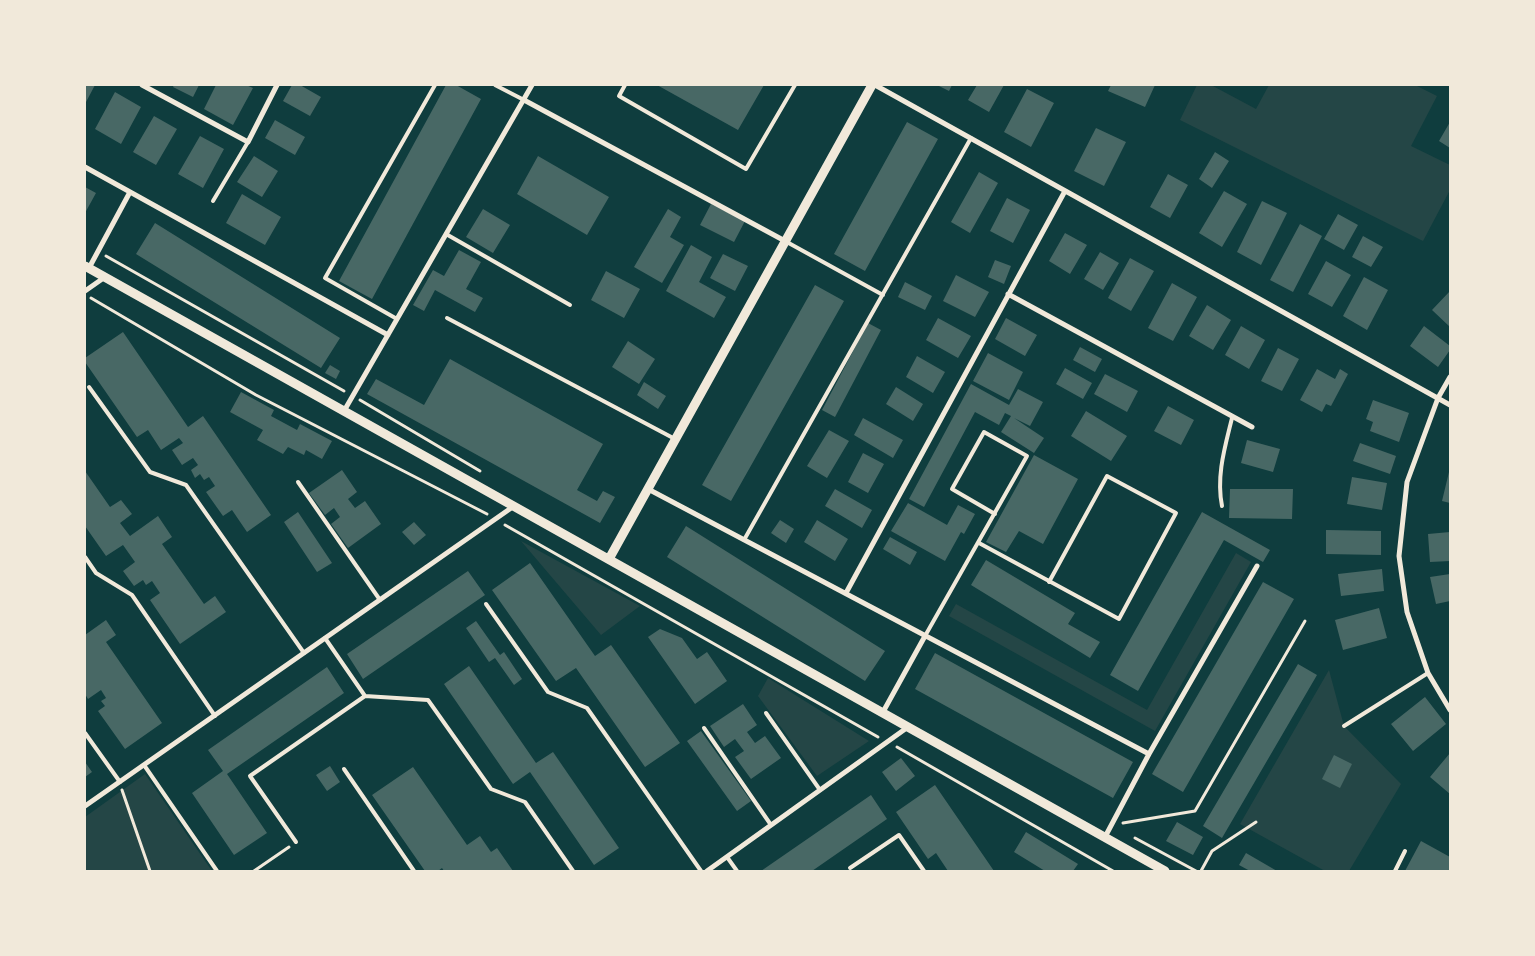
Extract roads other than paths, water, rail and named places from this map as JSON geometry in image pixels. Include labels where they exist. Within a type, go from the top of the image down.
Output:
[{"type":"street","points":[[142,85],[248,142],[277,85]]},
{"type":"street","points":[[344,410],[532,85]]},
{"type":"street","points":[[608,559],[874,85],[1450,405]]},
{"type":"street","points":[[524,100],[785,242]]},
{"type":"street","points":[[85,167],[388,335]]},
{"type":"street","points":[[846,593],[1065,191]]},
{"type":"street","points":[[130,192],[87,267],[1165,871]]},
{"type":"street","points":[[85,291],[105,276]]},
{"type":"street","points":[[1008,294],[1232,418],[1252,427]]},
{"type":"street","points":[[1450,376],[1438,398],[1408,482],[1399,556],[1406,612],[1428,673],[1450,710]]},
{"type":"street","points":[[648,489],[1149,754]]},
{"type":"street","points":[[85,806],[514,506]]},
{"type":"street","points":[[1105,837],[1149,754],[1257,566]]},
{"type":"street","points":[[882,712],[926,636]]},
{"type":"street","points":[[707,871],[908,726]]},
{"type":"lane","points":[[397,319],[325,278],[435,85]]},
{"type":"lane","points":[[495,85],[524,100]]},
{"type":"lane","points":[[625,85],[619,96],[746,169],[795,85]]},
{"type":"lane","points":[[744,540],[971,138]]},
{"type":"lane","points":[[213,201],[248,142]]},
{"type":"lane","points":[[446,234],[570,305]]},
{"type":"lane","points":[[785,242],[883,295]]},
{"type":"lane","points":[[447,318],[675,439]]},
{"type":"lane","points":[[89,387],[150,472],[186,485],[304,653]]},
{"type":"lane","points":[[1222,506],[1219,474],[1232,418]]},
{"type":"lane","points":[[926,636],[979,543],[995,514],[1027,456],[984,432],[952,489],[995,514]]},
{"type":"lane","points":[[979,543],[1049,582],[1119,619],[1176,513],[1107,476],[1049,582]]},
{"type":"lane","points":[[298,482],[380,600]]},
{"type":"lane","points":[[85,557],[96,572],[132,595],[215,716]]},
{"type":"lane","points":[[486,604],[548,692],[587,708],[701,871]]},
{"type":"lane","points":[[325,638],[366,696]]},
{"type":"lane","points":[[1344,726],[1428,673]]},
{"type":"lane","points":[[296,842],[250,776],[366,696],[428,700],[492,789],[525,802],[573,871]]},
{"type":"lane","points":[[766,713],[820,790]]},
{"type":"lane","points":[[704,728],[771,825]]},
{"type":"lane","points":[[85,733],[120,782]]},
{"type":"lane","points":[[144,765],[218,871]]},
{"type":"lane","points":[[344,769],[414,871]]},
{"type":"lane","points":[[850,868],[899,835],[924,871]]},
{"type":"lane","points":[[1396,871],[1405,851]]},
{"type":"lane","points":[[727,857],[736,871]]}]
